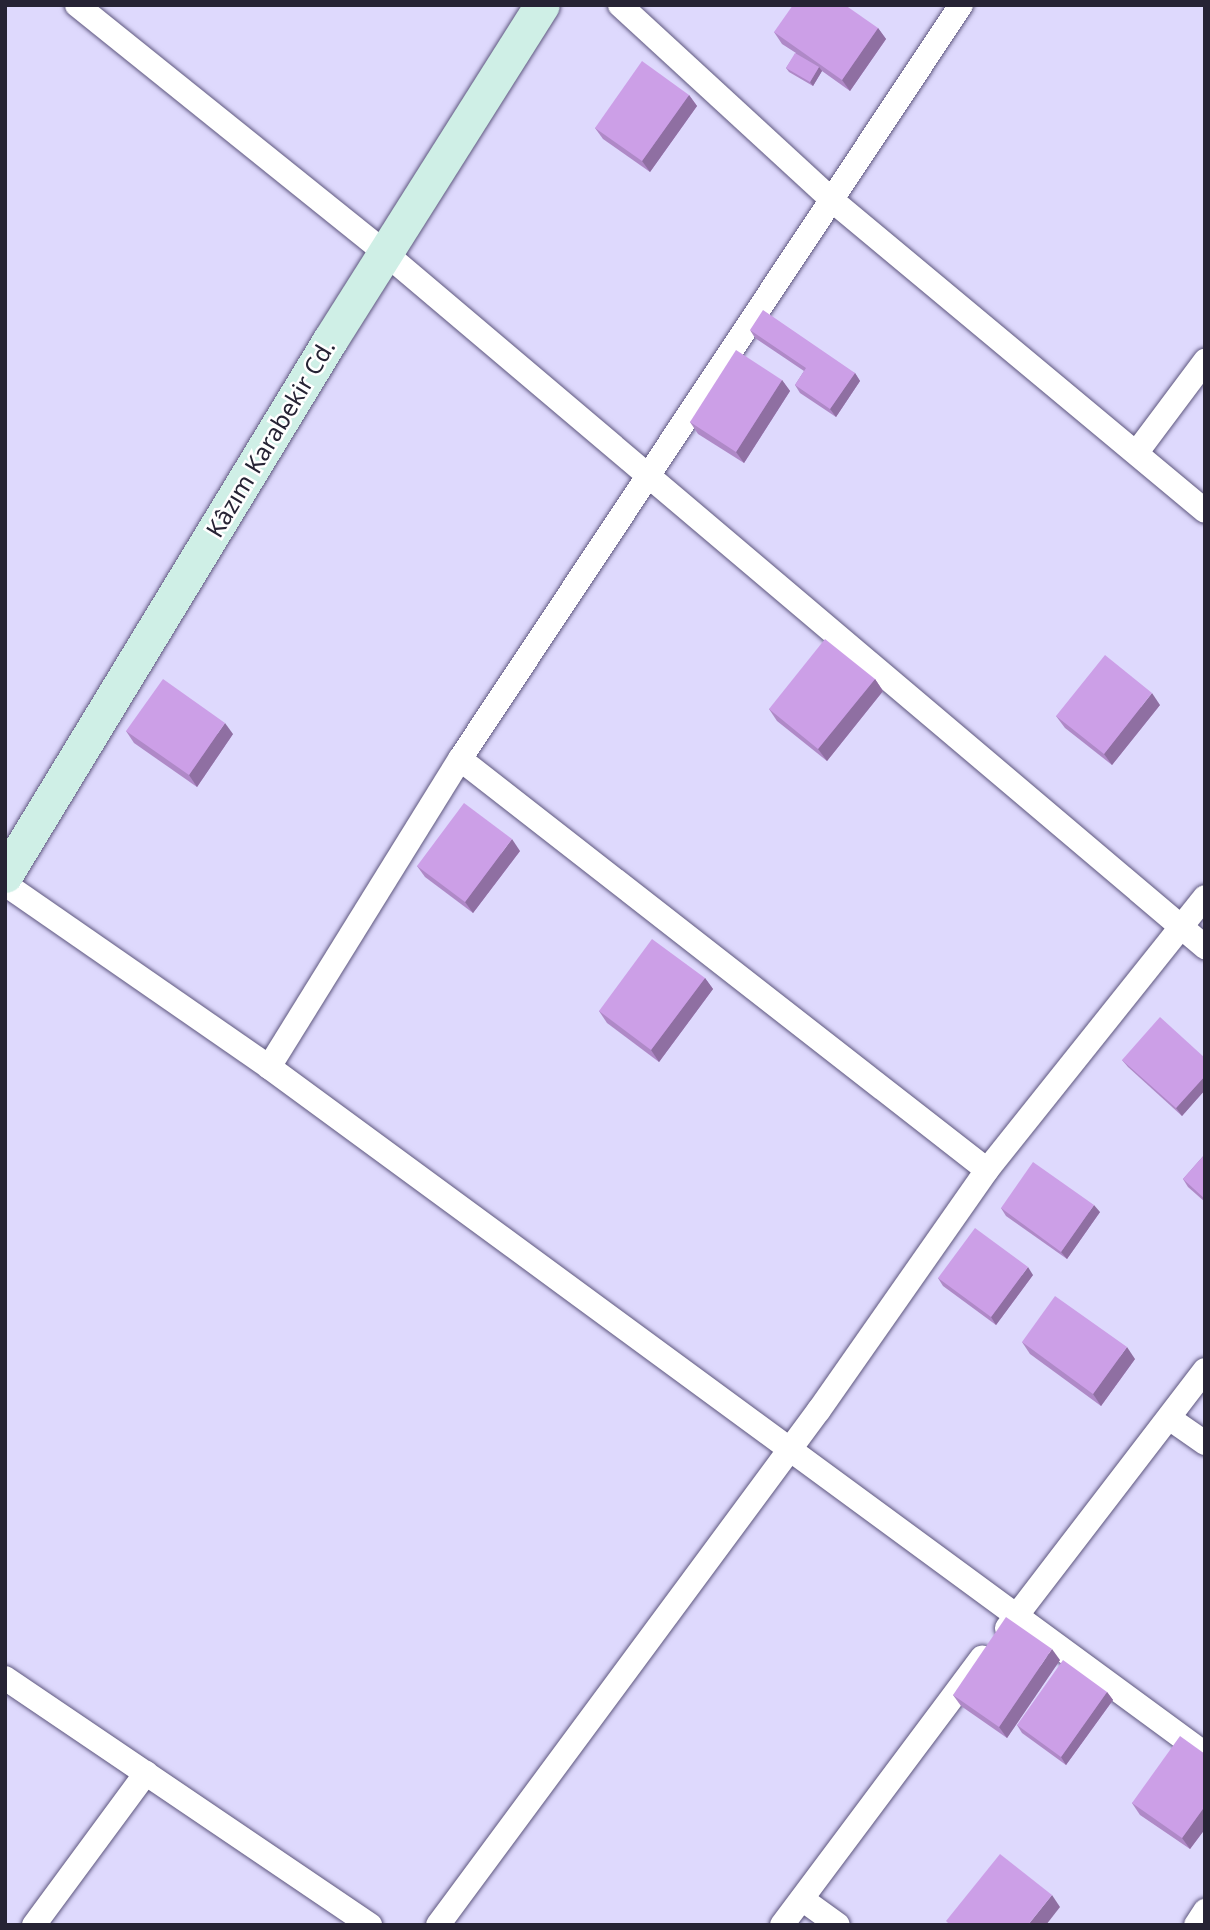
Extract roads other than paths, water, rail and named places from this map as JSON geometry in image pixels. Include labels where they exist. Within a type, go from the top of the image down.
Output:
[{"type":"street","points":[[77,5],[384,252],[1205,947]]},
{"type":"street","name":"Kâzım Karabekir Cd.","points":[[5,875],[384,252],[542,5]]},
{"type":"street","points":[[620,5],[833,201],[1205,511]]},
{"type":"street","points":[[269,1067],[460,758],[961,5]]},
{"type":"street","points":[[1137,452],[1205,361]]},
{"type":"street","points":[[460,758],[987,1170]]},
{"type":"street","points":[[5,884],[269,1067],[791,1447],[1205,1754]]},
{"type":"street","points":[[438,1925],[791,1447],[987,1170],[1205,897]]},
{"type":"street","points":[[782,1925],[942,1706],[1017,1616],[1205,1370]]},
{"type":"street","points":[[1169,1418],[1205,1443]]},
{"type":"street","points":[[5,1678],[370,1925]]},
{"type":"street","points":[[34,1925],[146,1773]]},
{"type":"street","points":[[802,1899],[838,1925]]},
{"type":"street","points":[[1196,1925],[1205,1911]]}]
